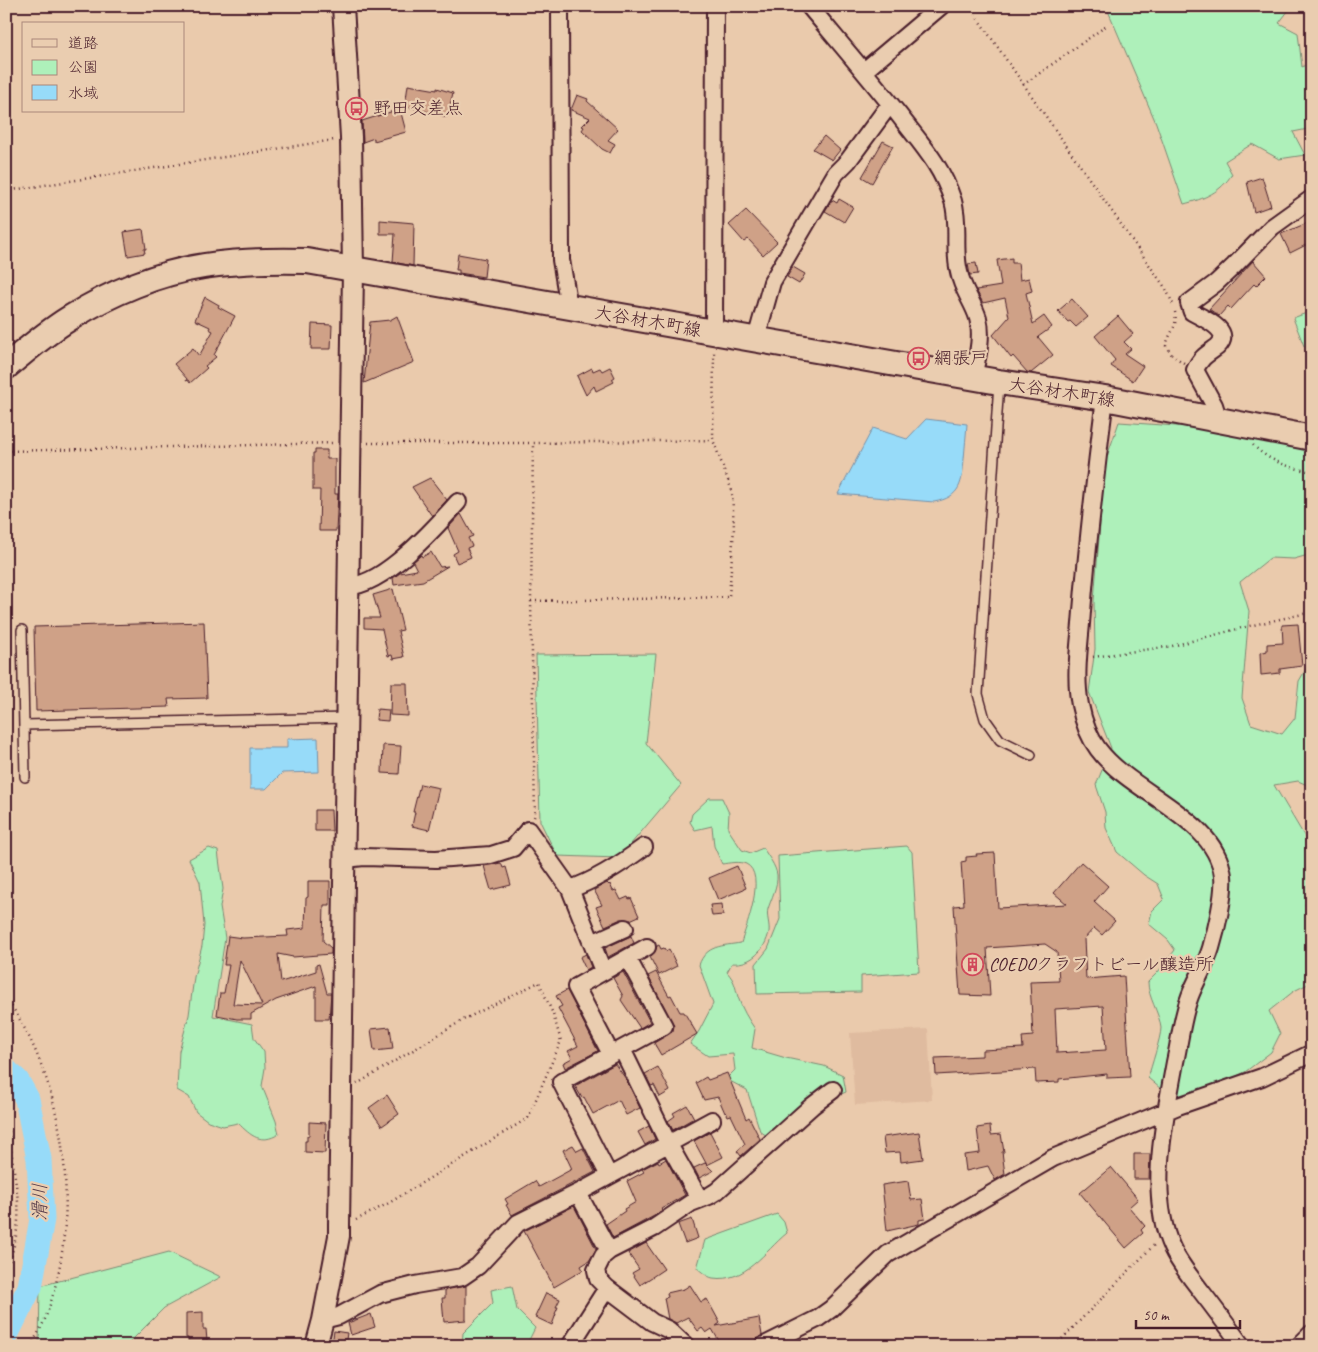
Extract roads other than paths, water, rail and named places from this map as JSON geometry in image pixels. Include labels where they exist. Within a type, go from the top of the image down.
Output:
[{"type":"main road","name":"大谷材木町線","points":[[6,367],[33,344],[69,318],[110,297],[160,277],[204,266],[269,260],[307,261],[973,378],[1105,398],[1312,438]]},
{"type":"street","points":[[316,1346],[323,1320],[339,1236],[352,270],[351,138],[342,6]]},
{"type":"street","points":[[560,6],[559,204],[561,260],[569,307]]},
{"type":"street","points":[[714,332],[715,6]]},
{"type":"street","points":[[809,6],[936,162],[953,202],[956,215],[960,280],[977,316],[980,327],[973,378]]},
{"type":"street","points":[[864,72],[942,6]]},
{"type":"street","points":[[756,339],[772,282],[836,173],[848,161],[890,104]]},
{"type":"street","points":[[1219,421],[1214,405],[1195,370],[1200,359],[1219,345],[1222,338],[1216,326],[1192,312],[1189,303],[1216,283],[1272,227],[1311,200]]},
{"type":"street","points":[[1105,398],[1087,547],[1079,659],[1078,683],[1080,705],[1088,730],[1097,748],[1123,773],[1204,835],[1221,863],[1224,881],[1211,949],[1184,1011],[1160,1142],[1160,1174],[1162,1212],[1172,1248],[1187,1272],[1242,1346]]},
{"type":"street","points":[[349,586],[359,586],[398,564],[439,524],[458,502]]},
{"type":"street","points":[[345,859],[364,857],[436,859],[492,855],[513,848],[528,830],[570,889],[604,971]]},
{"type":"street","points":[[570,889],[602,875],[644,847]]},
{"type":"street","points":[[592,943],[625,928]]},
{"type":"street","points":[[647,947],[576,987],[616,1052],[699,1198]]},
{"type":"street","points":[[609,1176],[561,1082],[664,1026],[628,959]]},
{"type":"street","points":[[763,1346],[817,1319],[831,1309],[888,1254],[1045,1163],[1094,1140],[1166,1111],[1262,1077],[1312,1053]]},
{"type":"street","points":[[686,1346],[669,1330],[652,1322],[607,1288],[598,1278],[596,1270],[603,1256],[654,1228],[699,1198],[710,1196],[717,1191],[812,1106],[833,1090]]},
{"type":"street","points":[[323,1320],[339,1316],[380,1294],[462,1277],[478,1266],[518,1223],[578,1193],[668,1142],[712,1120]]},
{"type":"street","points":[[578,1193],[609,1251]]},
{"type":"street","points":[[570,1346],[607,1288]]},
{"type":"street","points":[[1299,1346],[1312,1333]]},
{"type":"lane","points":[[999,382],[978,694],[985,719],[1000,740],[1030,755]]},
{"type":"lane","points":[[22,630],[25,777]]},
{"type":"lane","points":[[24,725],[347,718]]},
{"type":"water","points":[[926,419],[967,424],[961,482],[955,493],[943,500],[934,502],[838,494],[873,428],[907,439]]},
{"type":"water","points":[[318,738],[319,772],[282,773],[266,789],[250,789],[250,748],[287,748],[287,739]]},
{"type":"waterway","name":"滑川","points":[[6,1071],[17,1081],[27,1099],[39,1159],[42,1219],[30,1287],[6,1335]]},
{"type":"place","name":"野田交差点","points":[[357,108]]},
{"type":"place","name":"網張戸","points":[[918,358]]},
{"type":"place","name":"COEDOクラフトビール醸造所","points":[[973,964]]}]
